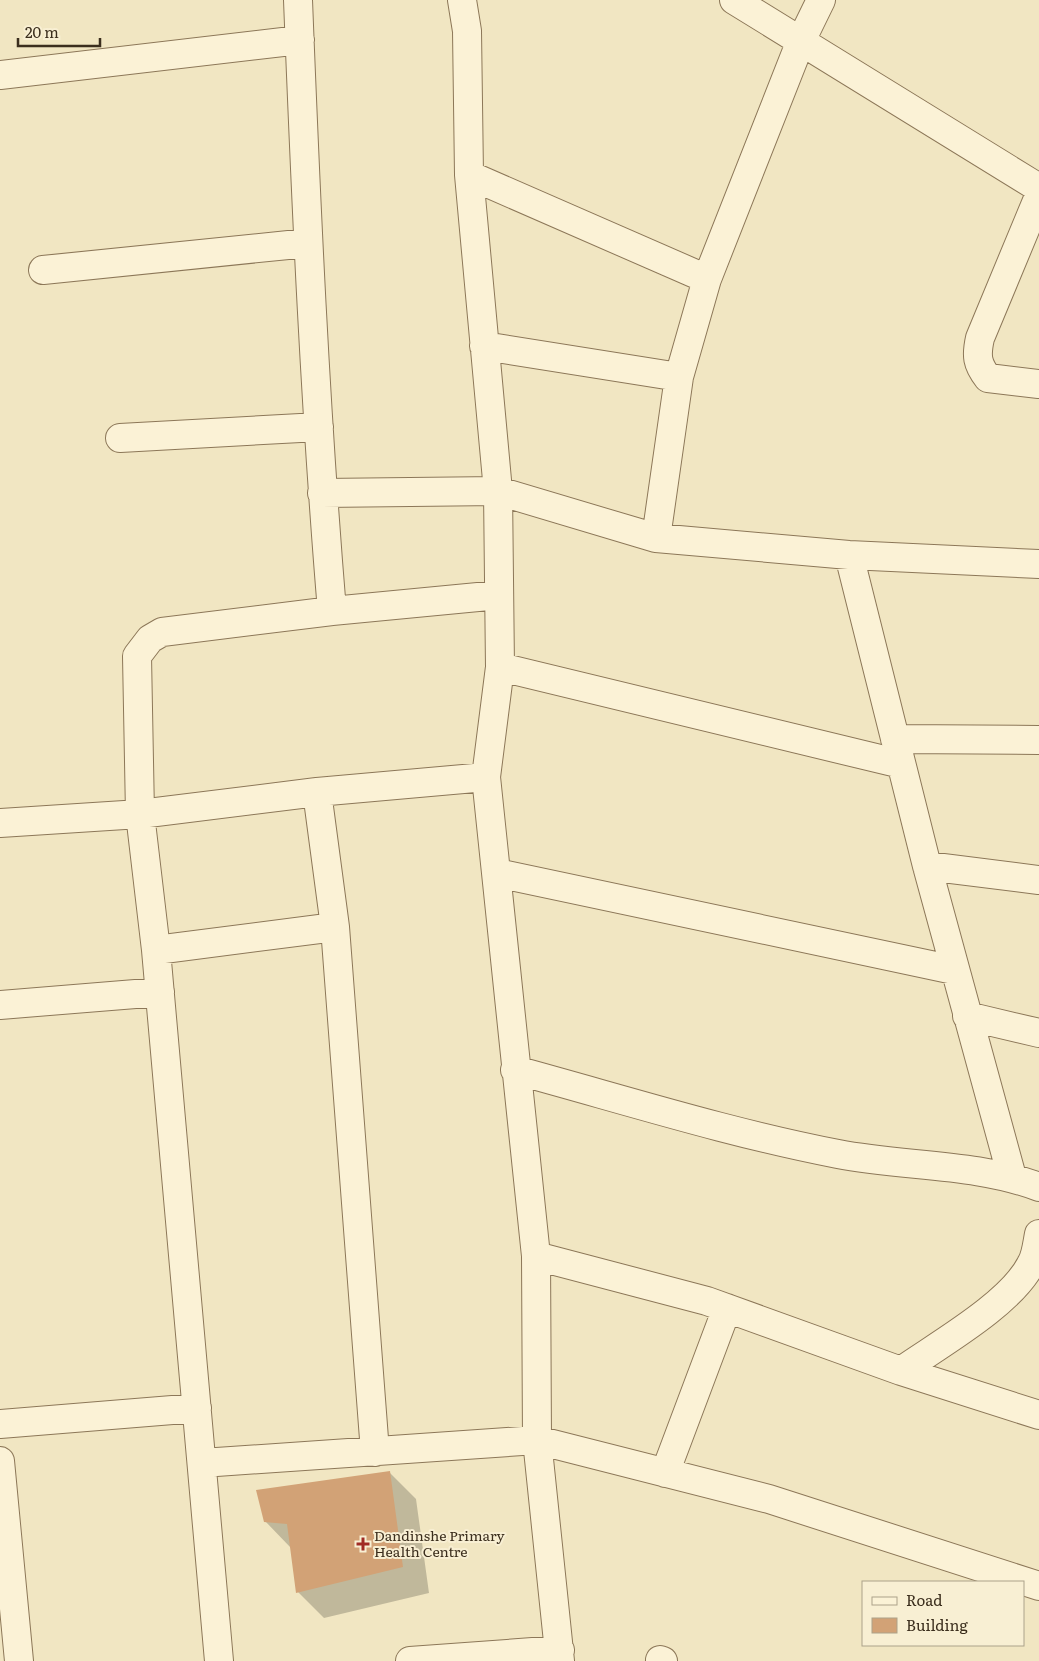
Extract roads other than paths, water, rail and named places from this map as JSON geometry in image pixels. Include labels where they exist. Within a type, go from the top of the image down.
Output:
[{"type":"street","points":[[298,0],[318,427],[332,611]]},
{"type":"street","points":[[410,1661],[560,1655],[538,1440],[536,1256],[515,1070],[486,777],[500,668],[498,491],[469,175],[467,31],[462,0]]},
{"type":"street","points":[[734,0],[800,43],[1039,188]]},
{"type":"street","points":[[656,538],[679,376],[707,279],[800,43],[820,0]]},
{"type":"street","points":[[0,75],[300,40]]},
{"type":"street","points":[[469,175],[707,279]]},
{"type":"street","points":[[1039,196],[980,338],[976,355],[979,366],[988,378],[1039,384]]},
{"type":"street","points":[[43,270],[308,243]]},
{"type":"street","points":[[484,346],[679,376]]},
{"type":"street","points":[[120,438],[318,427]]},
{"type":"street","points":[[322,493],[498,491],[656,538],[849,555],[1039,564]]},
{"type":"street","points":[[849,555],[954,970],[1012,1177]]},
{"type":"street","points":[[219,1661],[160,992],[140,814],[138,656],[150,639],[162,632],[332,611],[499,595]]},
{"type":"street","points":[[500,668],[898,751],[1039,740]]},
{"type":"street","points":[[0,823],[140,814],[317,792],[486,777]]},
{"type":"street","points":[[317,792],[335,927],[375,1452]]},
{"type":"street","points":[[927,866],[1039,880]]},
{"type":"street","points":[[497,874],[954,970]]},
{"type":"street","points":[[156,950],[335,927]]},
{"type":"street","points":[[0,1005],[160,992]]},
{"type":"street","points":[[967,1016],[1039,1033]]},
{"type":"street","points":[[515,1070],[776,1141],[839,1155],[1012,1177],[1039,1187]]},
{"type":"street","points":[[901,1371],[989,1310],[1012,1290],[1032,1264],[1039,1234]]},
{"type":"street","points":[[536,1256],[707,1301],[901,1371],[1039,1415]]},
{"type":"street","points":[[665,1473],[727,1308]]},
{"type":"street","points":[[0,1424],[197,1408]]},
{"type":"street","points":[[202,1463],[538,1440],[769,1499],[1023,1581]]},
{"type":"street","points":[[0,1461],[3,1517],[19,1661]]},
{"type":"street","points":[[1024,1581],[1039,1586]]},
{"type":"place","name":"Dandinshe Primary Health Centre","points":[[363,1544]]}]
